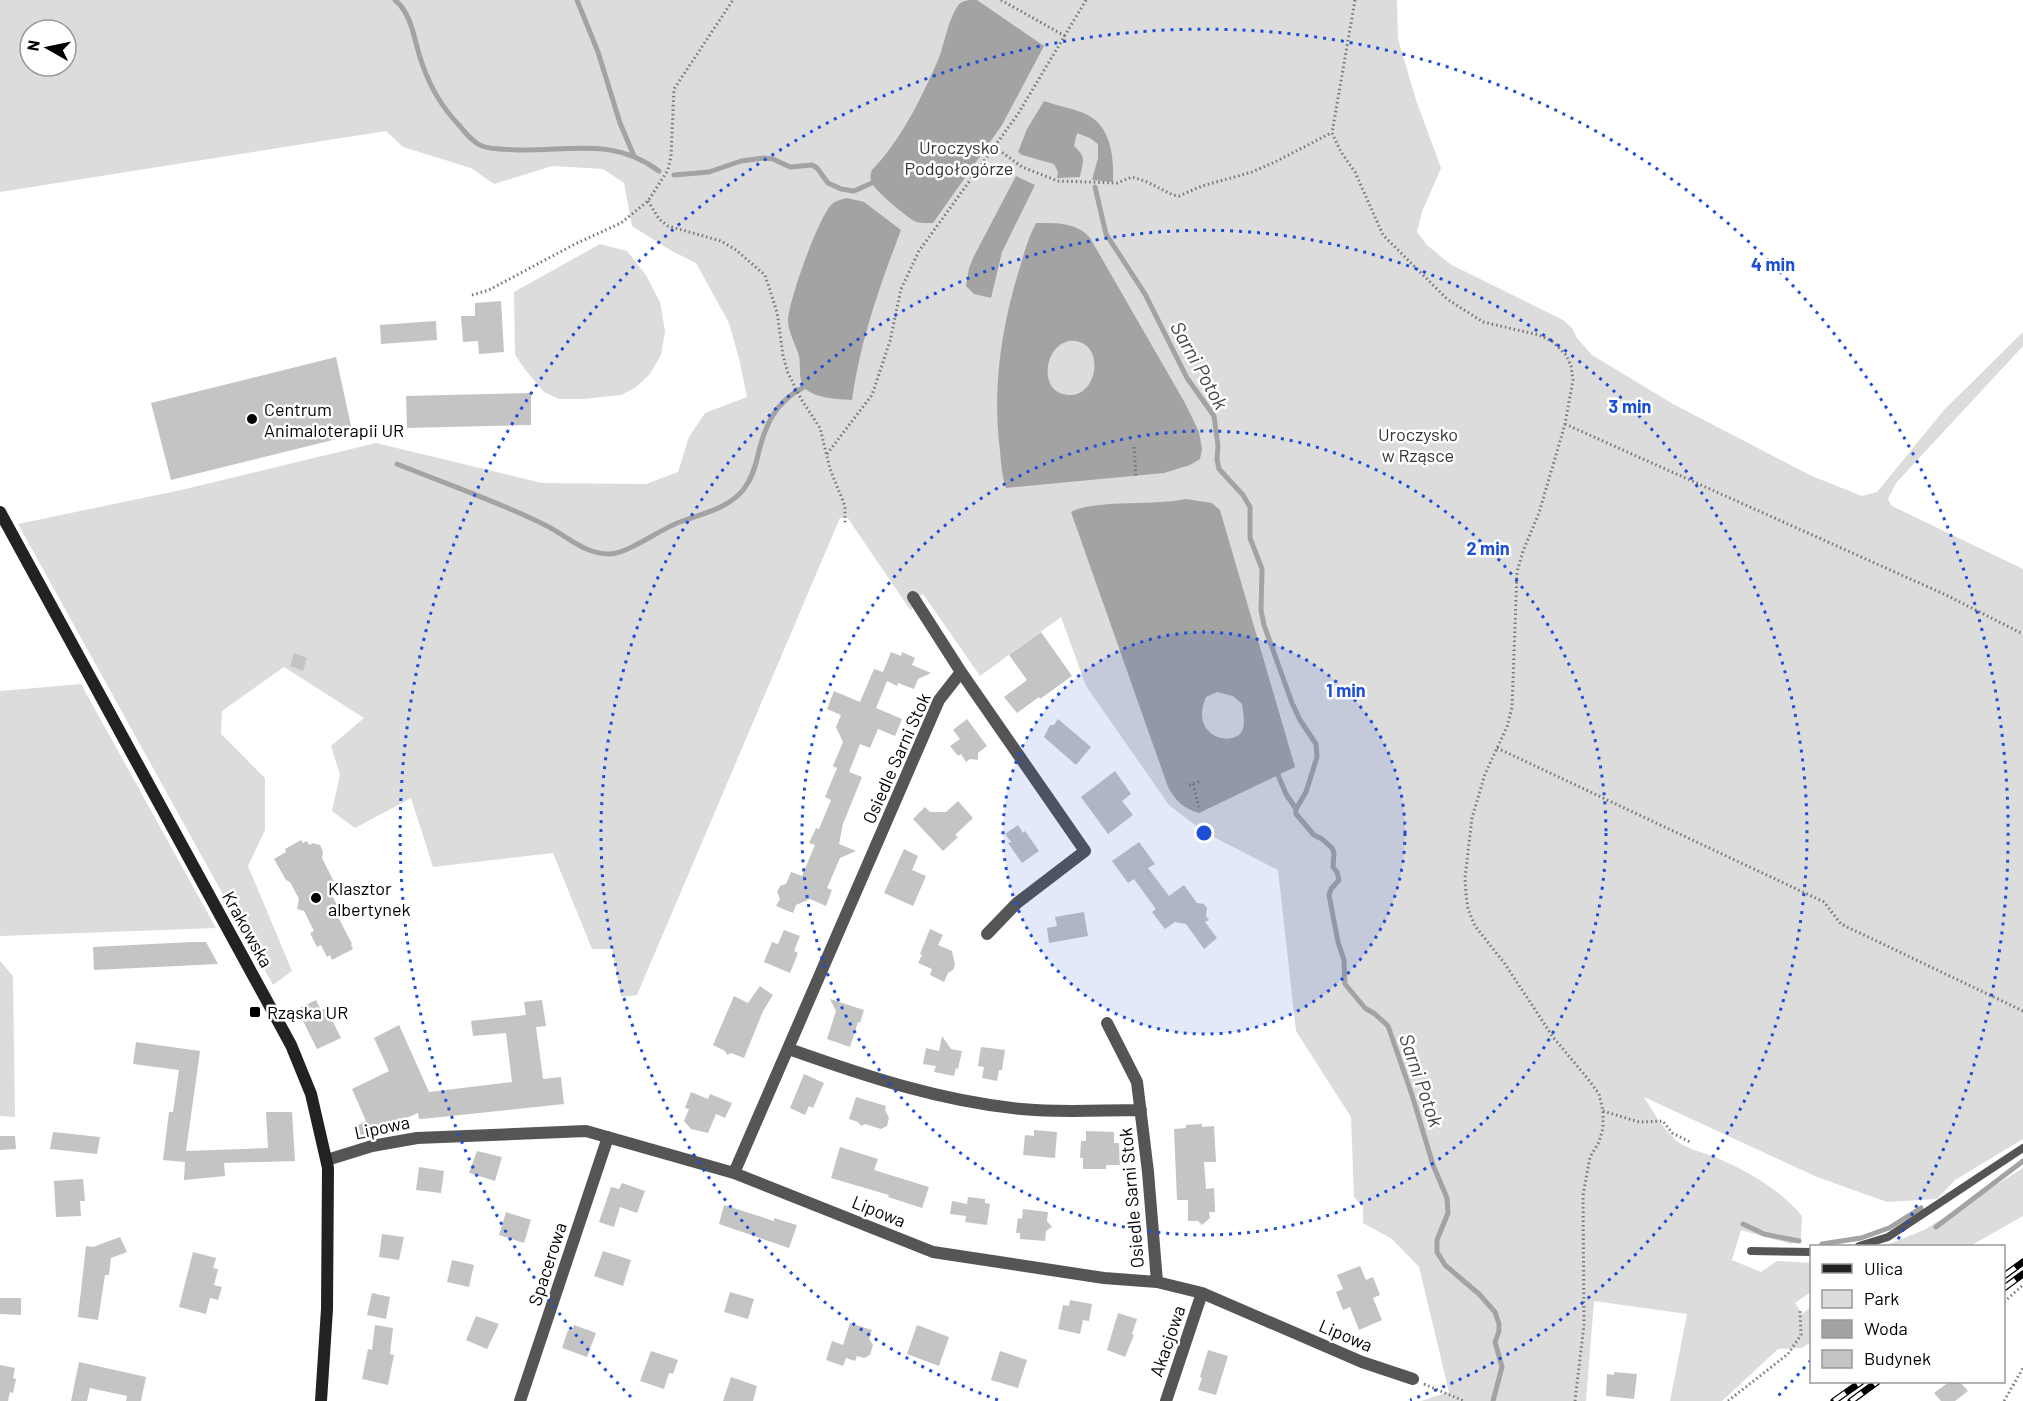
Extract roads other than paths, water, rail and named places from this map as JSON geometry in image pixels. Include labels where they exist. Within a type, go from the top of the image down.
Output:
[{"type":"street","name":"Krakowska","points":[[0,512],[291,1046],[311,1094],[327,1160],[327,1310],[321,1401]]},
{"type":"street","points":[[914,597],[961,672],[1086,850],[1017,903],[987,934]]},
{"type":"street","name":"Osiedle Sarni Stok","points":[[734,1173],[939,700],[961,672]]},
{"type":"street","name":"Osiedle Sarni Stok","points":[[1107,1023],[1137,1082],[1148,1172],[1157,1282]]},
{"type":"street","name":"Osiedle Sarni Stok","points":[[789,1049],[863,1075],[921,1092],[1021,1109],[1141,1110]]},
{"type":"street","name":"Lipowa","points":[[327,1160],[372,1146],[417,1138],[586,1131],[734,1173],[933,1252],[1093,1276],[1157,1282],[1202,1293],[1362,1362],[1413,1379]]},
{"type":"street","name":"Spacerowa","points":[[520,1401],[608,1137]]},
{"type":"street","name":"Akacjowa","points":[[1166,1401],[1202,1293]]},
{"type":"lane","points":[[1862,1245],[1888,1237],[2023,1148]]},
{"type":"lane","points":[[1750,1251],[1810,1252]]},
{"type":"water","points":[[968,0],[977,0],[1044,46],[1002,125],[933,223],[917,222],[879,192],[872,183],[871,173],[901,132],[918,103],[938,60],[957,7]]},
{"type":"water","points":[[1044,101],[1083,113],[1100,125],[1111,148],[1113,182],[1092,180],[1098,158],[1098,144],[1077,133],[1074,146],[1083,160],[1080,177],[1057,178],[1058,172],[1054,164],[1018,152],[1027,129]]},
{"type":"water","points":[[1016,176],[1035,185],[1002,252],[991,298],[974,294],[966,286],[969,268]]},
{"type":"water","points":[[847,198],[864,202],[901,230],[865,335],[852,400],[820,396],[804,387],[800,376],[799,356],[788,325],[789,311],[798,280],[825,213],[831,205]]},
{"type":"water","points":[[1036,223],[1065,224],[1079,229],[1090,238],[1185,403],[1199,432],[1202,449],[1200,459],[1190,465],[1164,473],[1006,488],[998,428],[1000,360],[1013,292],[1026,246]],"holes":[[[1068,341],[1081,343],[1090,350],[1094,360],[1094,371],[1090,382],[1083,391],[1073,395],[1060,393],[1050,384],[1048,377],[1051,356],[1060,345]]]},
{"type":"water","points":[[1186,499],[1212,503],[1220,510],[1295,767],[1199,813],[1181,803],[1168,787],[1071,512],[1095,505]],"holes":[[[1217,692],[1233,696],[1242,704],[1243,729],[1239,735],[1232,738],[1215,736],[1203,722],[1202,711],[1206,697]]]},
{"type":"waterway","points":[[395,0],[410,22],[423,66],[442,104],[469,137],[478,144],[491,148],[518,150],[573,148],[608,150],[642,160],[659,171]]},
{"type":"waterway","points":[[577,0],[598,52],[620,123],[634,156]]},
{"type":"waterway","points":[[674,175],[709,172],[741,161],[764,158],[773,159],[790,167],[812,165],[828,183],[841,189],[854,191],[872,183]]},
{"type":"waterway","name":"Sarni Potok","points":[[1095,187],[1106,234],[1145,294],[1187,378],[1214,416],[1219,469],[1243,495],[1250,507],[1250,538],[1262,569],[1261,610],[1264,625],[1292,703],[1316,744],[1317,757],[1296,814],[1314,835],[1332,848],[1334,853],[1333,867],[1339,880],[1329,895],[1344,960],[1345,984],[1365,1008],[1388,1026],[1433,1165],[1447,1198],[1448,1213],[1437,1240],[1437,1252],[1445,1265],[1479,1294],[1495,1312],[1499,1324],[1495,1342],[1502,1367],[1493,1401]]},
{"type":"waterway","points":[[397,464],[527,516],[584,548],[601,553],[618,553],[672,525],[715,510],[738,496],[751,477],[764,434],[773,415],[786,400],[804,387]]},
{"type":"waterway","points":[[1278,775],[1286,794],[1296,809]]},
{"type":"waterway","points":[[1936,1227],[2023,1161]]},
{"type":"waterway","points":[[1822,1244],[1861,1238],[1889,1228],[1921,1208]]},
{"type":"waterway","points":[[1743,1224],[1764,1234],[1799,1241]]},
{"type":"railway","points":[[2005,1275],[2023,1262]]},
{"type":"railway","points":[[2005,1287],[2023,1274]]},
{"type":"railway","points":[[1834,1401],[1860,1383]]},
{"type":"railway","points":[[1851,1401],[1876,1383]]},
{"type":"place","name":"Centrum Animaloterapii UR","points":[[252,419]]},
{"type":"place","name":"Klasztor albertynek","points":[[316,898]]},
{"type":"place","name":"Rząska UR","points":[[255,1012]]},
{"type":"park label","name":"Uroczysko Podgołogórze","points":[[959,157]]},
{"type":"park label","name":"Uroczysko w Rząsce","points":[[1418,444]]}]
